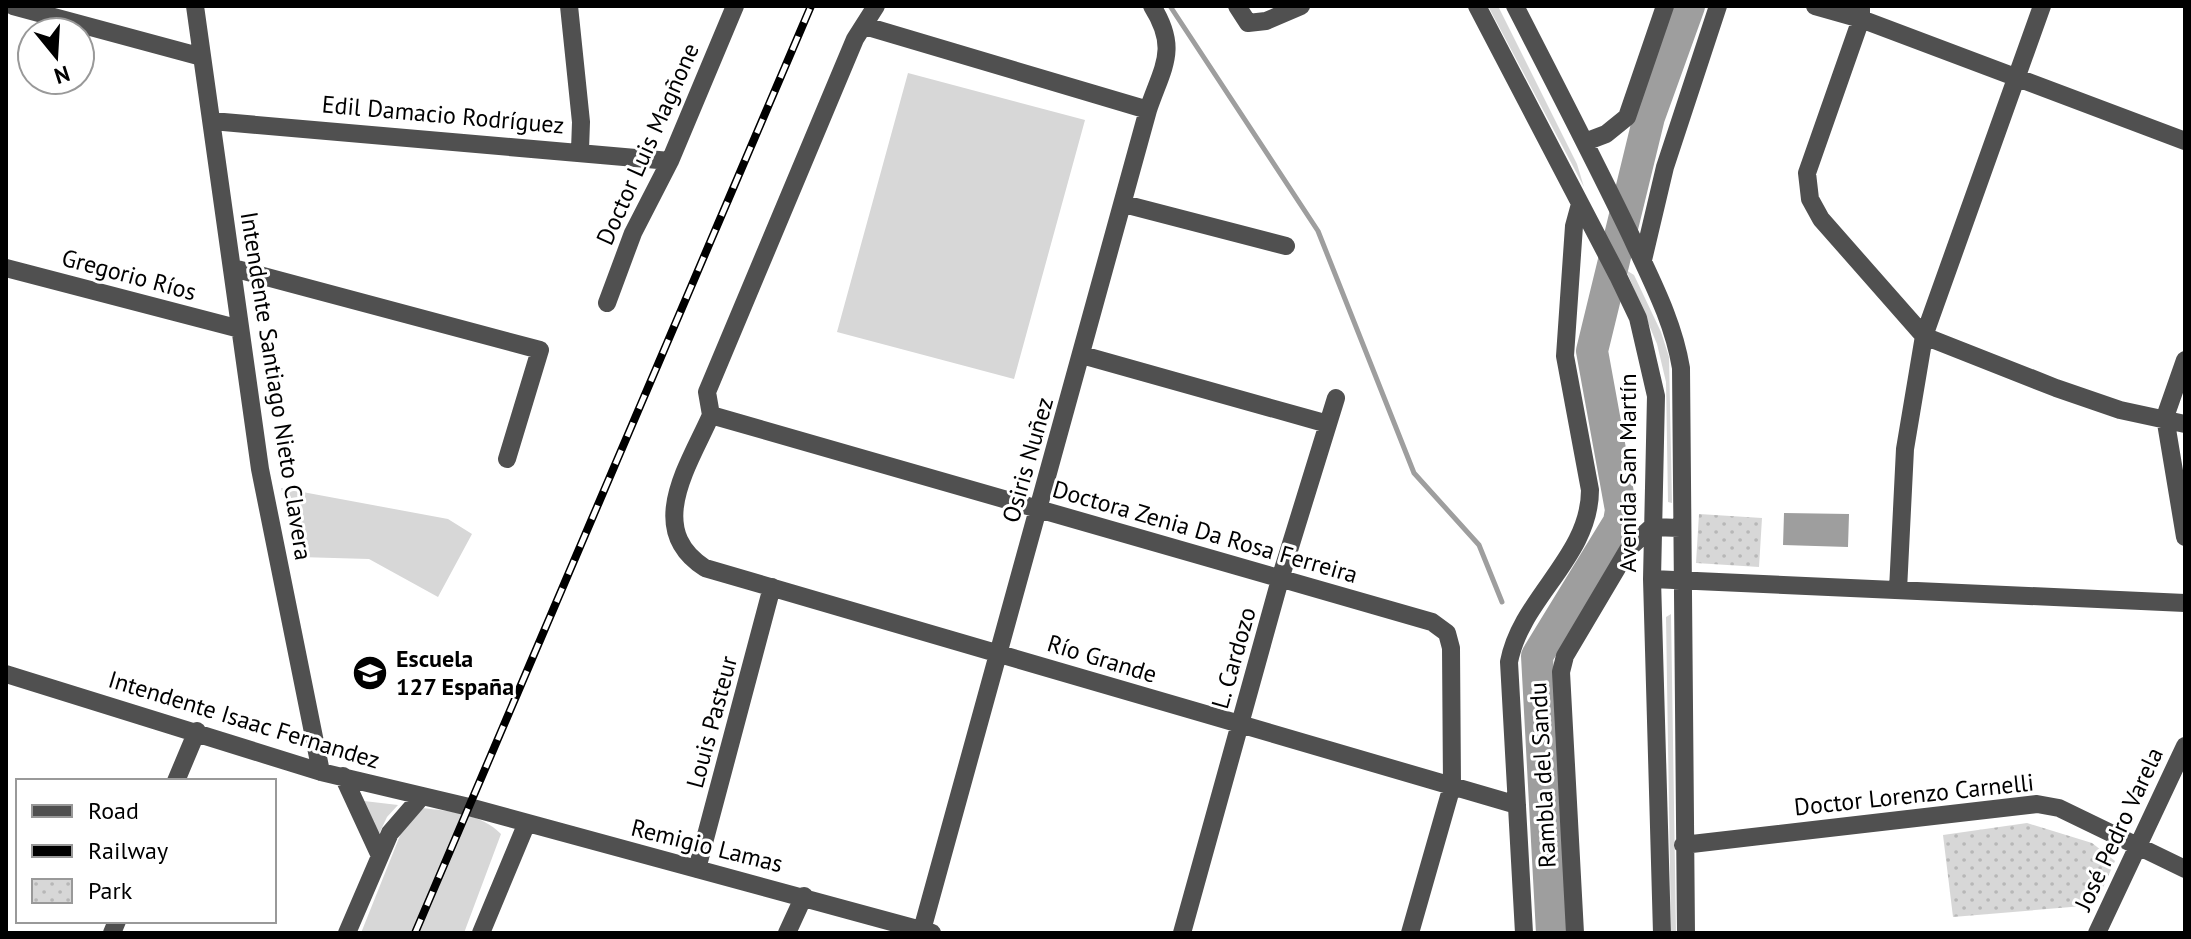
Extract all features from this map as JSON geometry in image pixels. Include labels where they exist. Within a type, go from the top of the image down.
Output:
[{"type":"street","points":[[13,6],[202,57]]},
{"type":"street","name":"Intendente Santiago Nieto Clavera","points":[[195,6],[260,469],[321,772]]},
{"type":"street","points":[[569,6],[581,122],[580,150]]},
{"type":"street","name":"Doctor Luis Magñone","points":[[607,303],[633,233],[670,161],[735,6]]},
{"type":"street","points":[[711,415],[707,392],[855,39],[876,6]]},
{"type":"street","name":"Osiris Nuñez","points":[[927,932],[999,653],[1148,110],[1168,50],[1164,25],[1152,6]]},
{"type":"street","points":[[1237,6],[1248,23],[1266,21],[1301,6]]},
{"type":"street","name":"Avenida San Martín","points":[[1477,6],[1638,318],[1656,396],[1652,579],[1662,933]]},
{"type":"street","points":[[1515,6],[1643,260],[1671,325],[1681,368],[1680,528],[1686,933]]},
{"type":"street","points":[[1585,142],[1606,134],[1627,117],[1665,6]]},
{"type":"street","points":[[1643,260],[1665,167],[1718,6]]},
{"type":"street","points":[[1815,6],[1861,12],[2015,77],[2185,141]]},
{"type":"street","points":[[1898,590],[1905,449],[1924,336],[2042,6]]},
{"type":"street","points":[[1861,12],[1807,173],[1810,199],[1821,219],[1924,336],[2069,393],[2120,410],[2165,417],[2185,424]]},
{"type":"street","points":[[865,26],[1148,110]]},
{"type":"street","name":"Edil Damacio Rodríguez","points":[[212,121],[580,150],[670,161]]},
{"type":"street","points":[[1124,204],[1286,246]]},
{"type":"street","points":[[1524,933],[1509,662],[1512,646],[1585,528],[1590,509],[1590,490],[1565,356],[1574,226],[1582,209]]},
{"type":"street","name":"Gregorio Ríos","points":[[6,268],[240,329]]},
{"type":"street","points":[[233,268],[540,350],[507,459]]},
{"type":"street","points":[[1082,355],[1328,424]]},
{"type":"street","points":[[2185,360],[2165,417],[2185,537]]},
{"type":"street","name":"L. Cardozo","points":[[1182,933],[1281,576],[1336,398]]},
{"type":"street","name":"Doctora Zenia Da Rosa Ferreira","points":[[711,415],[1281,576],[1432,622],[1447,633],[1451,648],[1452,786]]},
{"type":"street","name":"Río Grande","points":[[711,415],[673,509],[673,526],[681,545],[691,559],[705,568],[1517,805]]},
{"type":"street","points":[[1652,527],[1680,528]]},
{"type":"street","name":"Rambla del Sandu","points":[[1575,933],[1561,672],[1565,656],[1629,548],[1652,527]]},
{"type":"street","points":[[1652,579],[2185,603]]},
{"type":"street","name":"Louis Pasteur","points":[[697,869],[772,587]]},
{"type":"street","name":"Intendente Isaac Fernandez","points":[[6,674],[321,772],[469,807]]},
{"type":"street","points":[[177,779],[197,731]]},
{"type":"street","name":"José Pedro Varela","points":[[2097,933],[2185,746]]},
{"type":"street","points":[[343,776],[380,856]]},
{"type":"street","points":[[1410,933],[1452,786]]},
{"type":"street","points":[[347,933],[400,818],[422,796]]},
{"type":"street","name":"Doctor Lorenzo Carnelli","points":[[1683,845],[2037,804],[2059,808],[2185,869]]},
{"type":"street","name":"Remigio Lamas","points":[[469,807],[927,932]]},
{"type":"street","points":[[481,933],[526,825]]},
{"type":"street","points":[[787,933],[804,896]]},
{"type":"green space","points":[[1488,6],[1498,6],[1577,164],[1584,187]]},
{"type":"green space","points":[[908,73],[1085,120],[1014,379],[837,332]]},
{"type":"green space","points":[[1626,270],[1634,275],[1661,332],[1669,357],[1672,503],[1668,502],[1666,382],[1657,344]]},
{"type":"green space","points":[[281,488],[448,519],[472,534],[438,597],[369,559],[299,557]]},
{"type":"green space","points":[[1699,514],[1762,518],[1759,567],[1696,563]]},
{"type":"green space","points":[[1671,614],[1676,933],[1671,933],[1666,617]]},
{"type":"green space","points":[[364,801],[398,805],[387,817],[379,834]]},
{"type":"green space","points":[[422,808],[475,818],[501,834],[464,933],[361,933],[403,828]]},
{"type":"green space","points":[[2027,823],[2092,843],[2115,861],[2095,905],[1953,917],[1943,835]]},
{"type":"shaded area","points":[[1784,513],[1849,514],[1848,547],[1783,545]]},
{"type":"waterway","points":[[1170,6],[1318,231],[1414,473],[1479,545],[1502,602]]},
{"type":"waterway","points":[[1552,933],[1537,656],[1619,522],[1621,510],[1592,351],[1649,117],[1689,6]]},
{"type":"railway","points":[[415,933],[811,6]]},
{"type":"place","name":"Escuela 127 España","points":[[370,673]]}]
